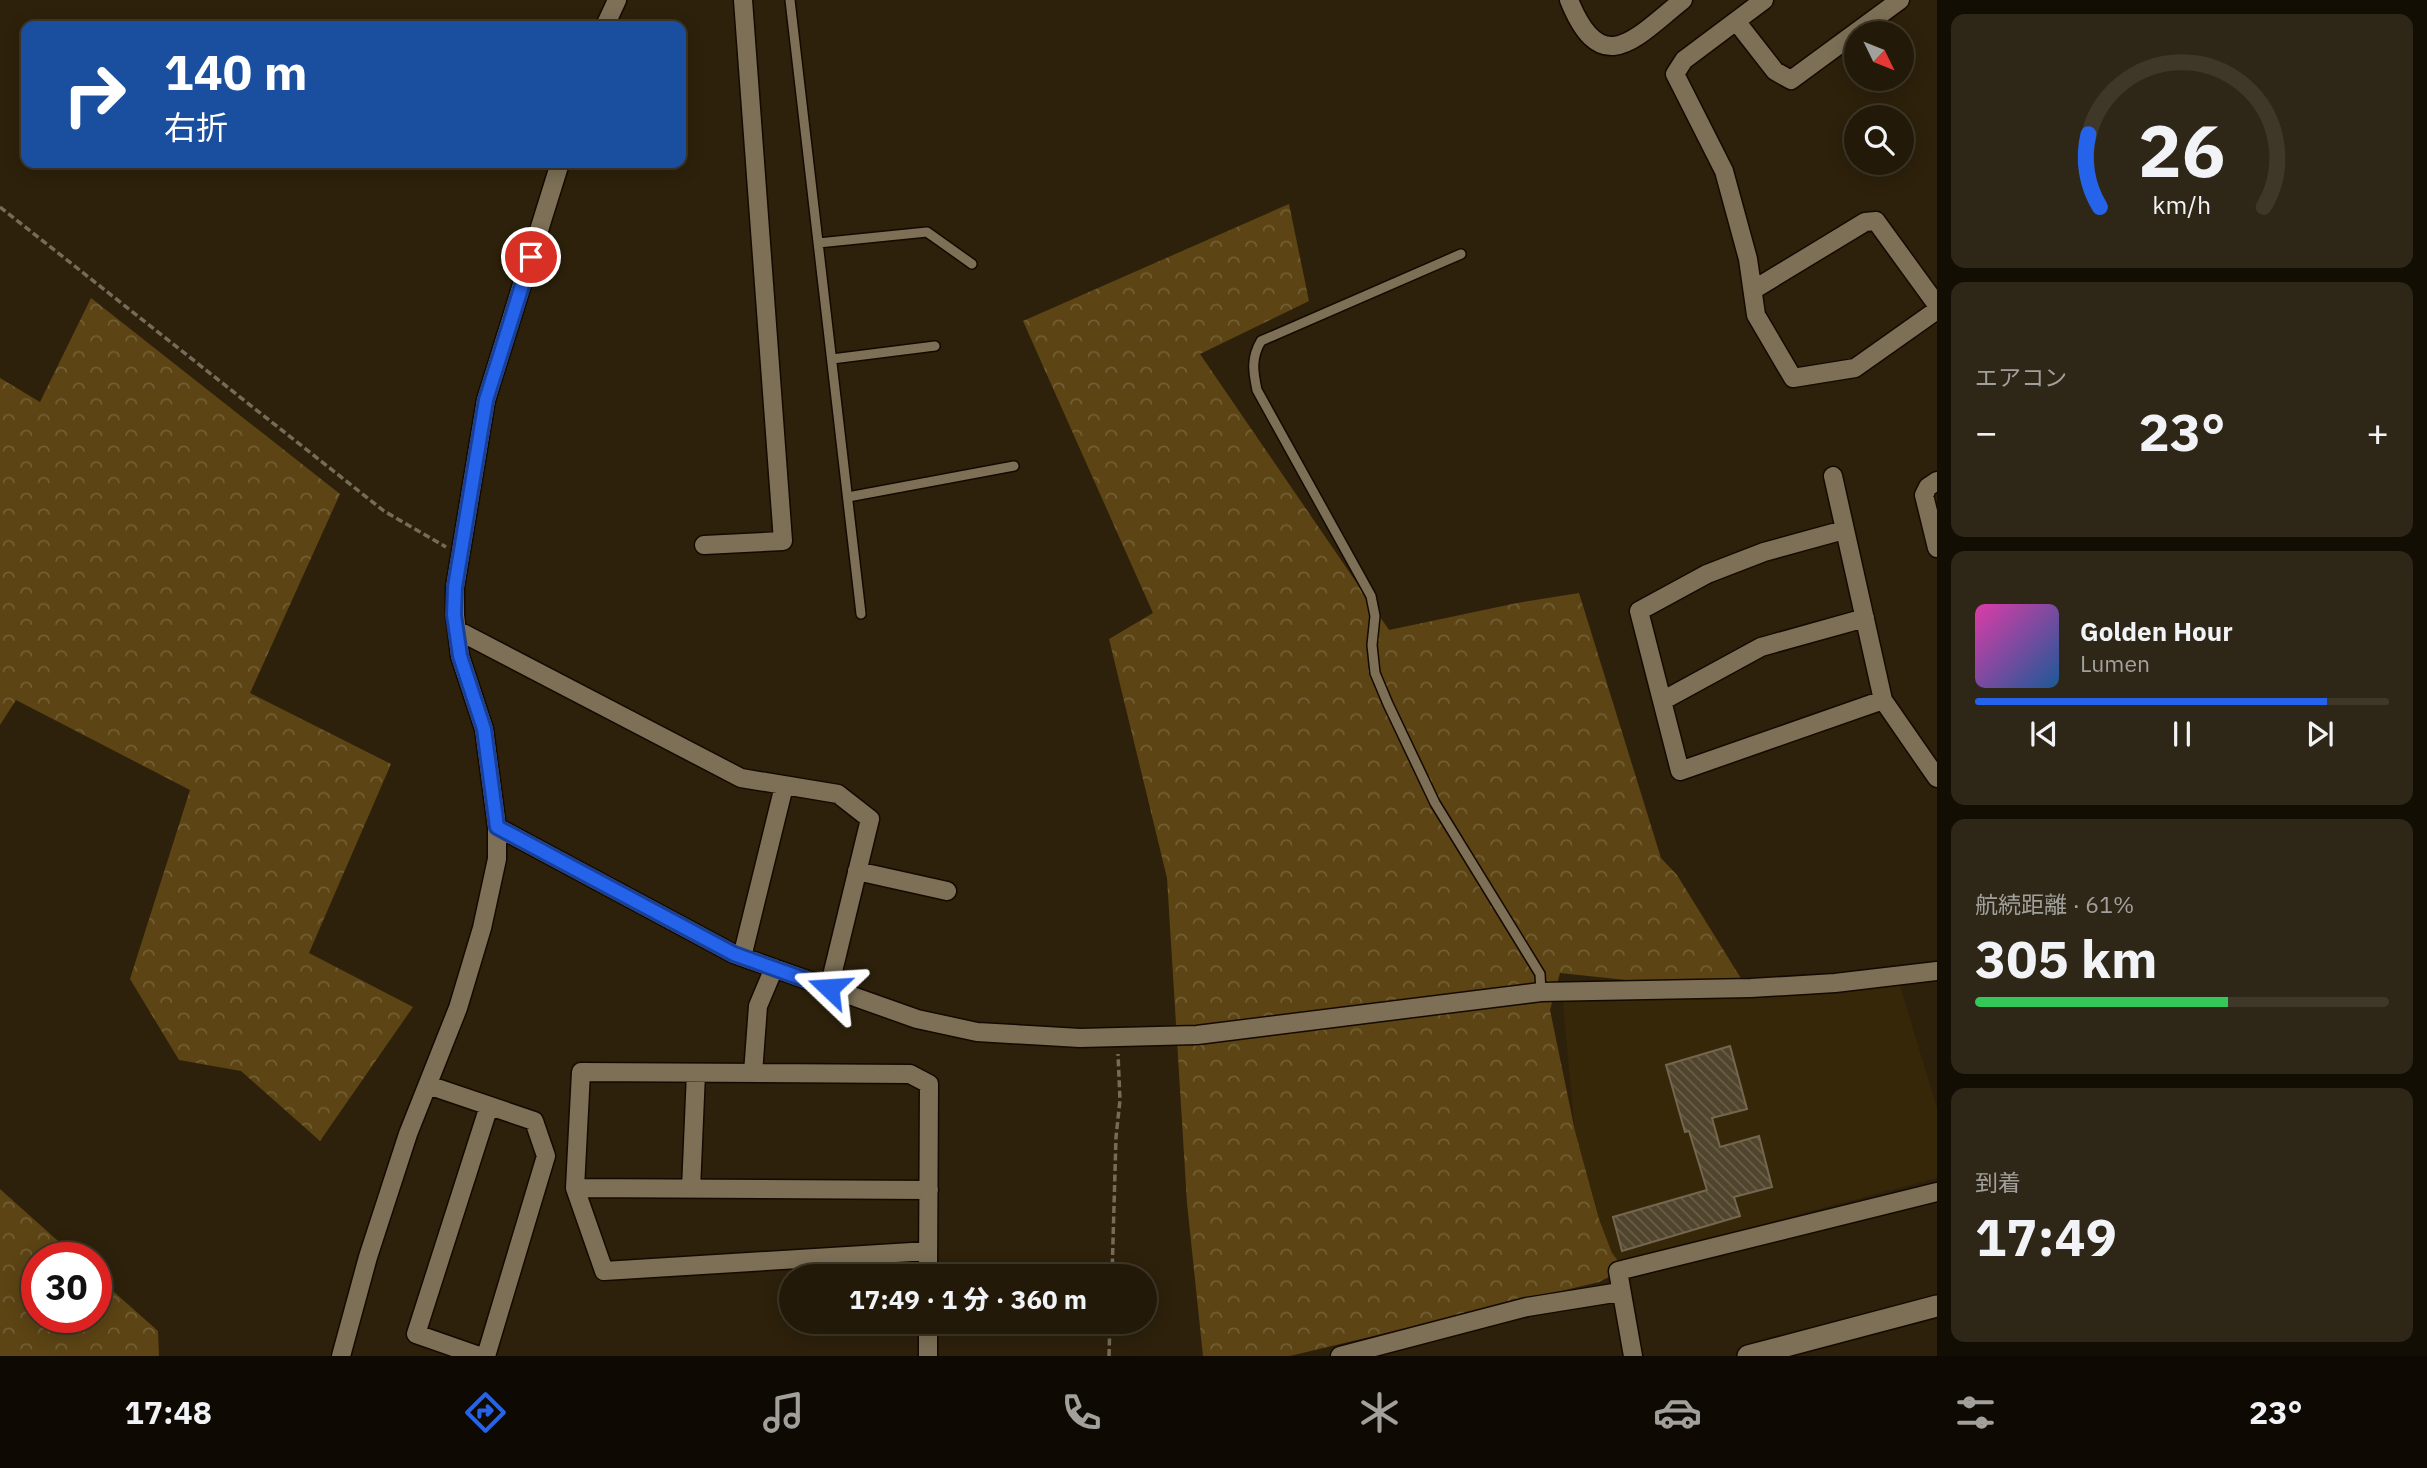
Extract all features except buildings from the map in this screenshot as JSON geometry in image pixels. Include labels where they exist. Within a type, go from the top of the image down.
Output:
[{"type":"street","points":[[607,21],[617,0]]},
{"type":"street","points":[[704,545],[783,541],[743,0]]},
{"type":"street","points":[[1569,0],[1578,23],[1591,39],[1610,47],[1627,44],[1684,0]]},
{"type":"street","points":[[1753,290],[1865,222],[1877,221],[1937,307],[1855,368],[1793,378],[1756,314],[1748,259],[1724,171],[1675,74],[1684,60],[1764,0]]},
{"type":"street","points":[[1736,21],[1775,71],[1791,80],[1900,0]]},
{"type":"street","points":[[341,1356],[368,1257],[408,1134],[458,1008],[482,928],[497,859],[497,827],[484,729],[460,656],[455,587],[486,400],[558,168]]},
{"type":"street","points":[[1833,476],[1883,700],[1937,778]]},
{"type":"street","points":[[1937,481],[1928,487],[1924,495],[1937,548]]},
{"type":"street","points":[[1844,530],[1764,551],[1707,574],[1639,611],[1680,771],[1883,700]]},
{"type":"street","points":[[1662,701],[1761,647],[1865,618]]},
{"type":"street","points":[[457,630],[741,778],[838,794],[870,819],[829,988]]},
{"type":"street","points":[[742,957],[784,786]]},
{"type":"street","points":[[497,827],[742,957],[917,1019],[977,1032],[1080,1038],[1197,1035],[1541,992],[1751,988],[1835,983],[1937,971]]},
{"type":"street","points":[[857,871],[947,891]]},
{"type":"street","points":[[753,1073],[758,1006],[774,968]]},
{"type":"street","points":[[928,1251],[604,1270],[575,1188],[581,1072],[910,1074],[929,1084],[928,1264]]},
{"type":"street","points":[[691,1189],[696,1073]]},
{"type":"street","points":[[428,1085],[534,1121],[546,1156],[486,1356]]},
{"type":"street","points":[[479,1356],[416,1334],[489,1106]]},
{"type":"street","points":[[575,1188],[929,1190]]},
{"type":"street","points":[[1633,1356],[1618,1271],[1937,1192]]},
{"type":"street","points":[[1340,1356],[1527,1307],[1620,1292]]},
{"type":"street","points":[[1748,1356],[1772,1353],[1937,1306]]},
{"type":"street","points":[[928,1334],[928,1356]]},
{"type":"lane","points":[[790,0],[861,614]]},
{"type":"lane","points":[[818,243],[927,232],[972,264]]},
{"type":"lane","points":[[1461,254],[1261,341],[1254,353],[1252,369],[1257,390],[1371,596],[1375,616],[1372,645],[1375,673],[1388,704],[1435,803],[1540,974],[1541,992]]},
{"type":"lane","points":[[832,359],[935,346]]},
{"type":"lane","points":[[848,497],[1014,466]]},
{"type":"path","points":[[0,207],[384,511],[460,556]]},
{"type":"path","points":[[1112,1264],[1116,1137],[1120,1100],[1117,1037]]},
{"type":"path","points":[[1110,1334],[1110,1356]]},
{"type":"shaded area","points":[[1898,979],[1937,1108],[1937,1178],[1777,1220],[1622,1266],[1612,1253],[1599,1219],[1575,1131],[1562,995]]},
{"type":"green space","points":[[1289,204],[1309,301],[1200,354],[1389,630],[1579,593],[1661,858],[1677,875],[1750,993],[1560,973],[1550,1010],[1575,1131],[1599,1219],[1612,1253],[1622,1266],[1611,1276],[1599,1282],[1290,1356],[1203,1356],[1187,1203],[1167,878],[1109,639],[1153,613],[1023,321]]},
{"type":"green space","points":[[91,298],[340,494],[250,693],[391,764],[309,953],[413,1007],[320,1141],[241,1071],[179,1060],[130,979],[190,790],[16,700],[0,725],[0,378],[40,402]]},
{"type":"green space","points":[[0,1189],[59,1242],[21,1242],[21,1333],[112,1333],[112,1290],[158,1331],[159,1356],[0,1356]]},
{"type":"route","points":[[531,257],[486,400],[455,587],[454,615],[460,656],[484,729],[497,827],[734,954],[829,988]]}]
